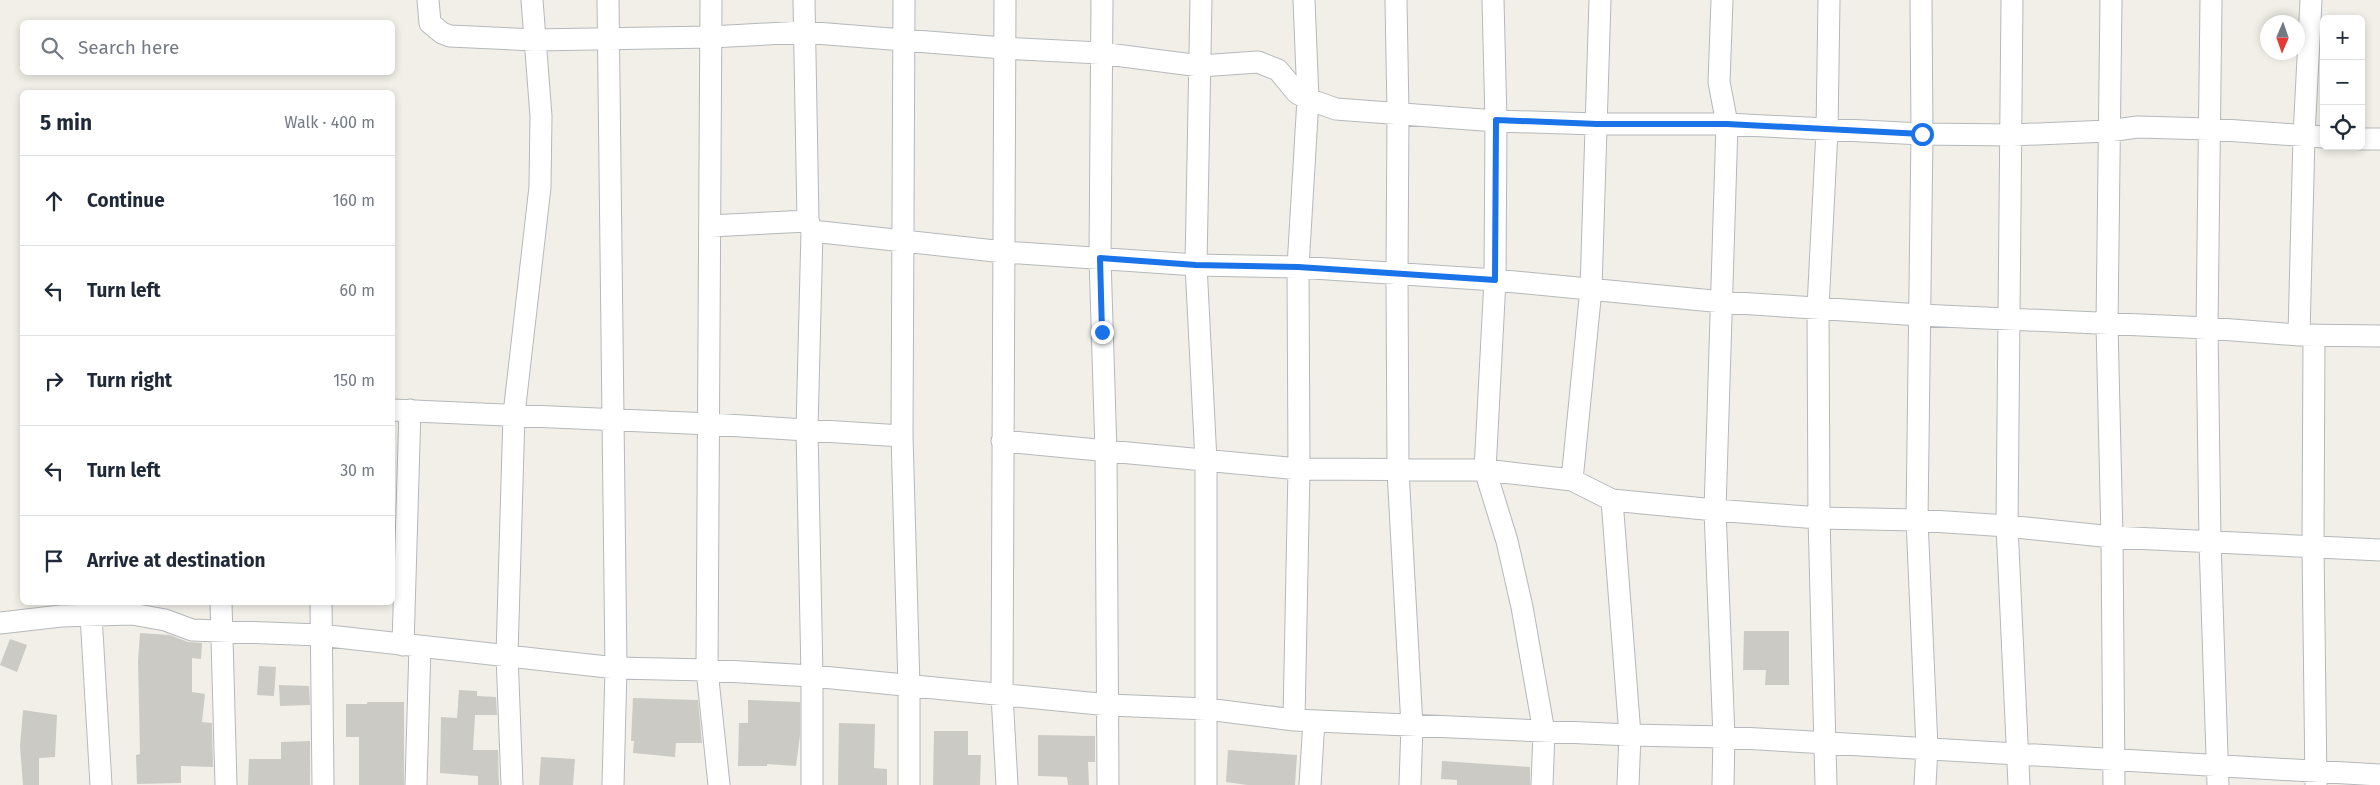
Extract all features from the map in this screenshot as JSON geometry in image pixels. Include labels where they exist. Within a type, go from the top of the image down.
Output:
[{"type":"street","points":[[428,0],[430,22],[442,33],[465,38],[534,40],[609,37],[711,37],[803,32],[1004,48],[1100,53],[1200,66],[1258,62],[1278,70],[1298,93],[1308,99],[1336,109],[1496,120],[1597,124],[1727,124],[1922,134],[2012,135],[2108,131],[2138,127],[2210,129],[2314,137]]},
{"type":"street","points":[[512,785],[507,655],[514,414],[540,187],[541,116],[532,0]]},
{"type":"street","points":[[608,0],[616,668],[613,785]]},
{"type":"street","points":[[711,0],[708,670],[719,785]]},
{"type":"street","points":[[804,0],[803,32],[810,226],[807,429],[812,676],[812,785]]},
{"type":"street","points":[[904,0],[902,436],[909,686],[909,785]]},
{"type":"street","points":[[1004,0],[1002,696],[1007,785]]},
{"type":"street","points":[[1102,0],[1100,53],[1102,97],[1100,258],[1106,452],[1108,785]]},
{"type":"street","points":[[1201,0],[1196,265],[1206,461],[1206,785]]},
{"type":"street","points":[[1304,0],[1308,99],[1298,267],[1299,469],[1304,720],[1310,785]]},
{"type":"street","points":[[1396,0],[1398,113],[1398,471],[1412,726],[1410,785]]},
{"type":"street","points":[[1493,0],[1496,120],[1495,280],[1485,470],[1507,541],[1516,579],[1544,732],[1542,785]]},
{"type":"street","points":[[1572,480],[1591,289],[1600,0]]},
{"type":"street","points":[[1722,0],[1719,82],[1727,124],[1723,302],[1715,510],[1724,737],[1723,785]]},
{"type":"street","points":[[1826,785],[1827,742],[1819,518],[1818,307],[1827,130],[1829,0]]},
{"type":"street","points":[[1920,0],[1922,134],[1917,520],[1927,748],[1925,785]]},
{"type":"street","points":[[2012,0],[2007,526],[2019,785]]},
{"type":"street","points":[[2111,0],[2107,325],[2112,536],[2114,785]]},
{"type":"street","points":[[2211,0],[2207,328],[2210,542],[2218,775]]},
{"type":"street","points":[[2311,0],[2314,137],[2306,335],[2313,547],[2316,778]]},
{"type":"street","points":[[2365,139],[2380,140]]},
{"type":"street","points":[[710,226],[810,226],[904,242],[1004,252],[1196,265],[1298,267],[1495,280],[1723,302],[1920,315],[2107,325],[2207,328],[2306,335],[2380,336]]},
{"type":"street","points":[[416,785],[412,645],[401,410],[807,429],[902,436]]},
{"type":"street","points":[[1002,442],[1299,469],[1485,470],[1572,480],[1612,500],[1715,510],[1819,518],[1917,520],[2210,542],[2380,550]]},
{"type":"street","points":[[1612,500],[1630,735],[1628,785]]},
{"type":"street","points":[[221,605],[226,785]]},
{"type":"street","points":[[321,605],[323,785]]},
{"type":"street","points":[[0,623],[91,615],[132,614],[165,620],[192,630],[320,635],[616,668],[708,670],[812,676],[1002,696],[1109,705],[1207,709],[1304,720],[1544,732],[1724,737],[2114,759],[2218,775],[2316,778],[2380,775]]},
{"type":"street","points":[[91,615],[100,785]]},
{"type":"building","points":[[1744,631],[1789,631],[1789,685],[1765,685],[1766,670],[1743,670]]},
{"type":"building","points":[[140,633],[170,635],[188,642],[202,643],[201,659],[192,658],[192,692],[205,694],[202,722],[212,723],[213,767],[181,766],[181,783],[137,784],[136,755],[140,754],[138,661]]},
{"type":"building","points":[[10,639],[27,645],[17,672],[0,665]]},
{"type":"building","points":[[259,666],[276,667],[274,696],[257,695]]},
{"type":"building","points":[[279,685],[309,686],[310,705],[280,706]]},
{"type":"building","points":[[459,690],[477,691],[477,696],[496,697],[497,715],[475,715],[473,750],[498,750],[499,785],[478,785],[478,776],[440,773],[441,717],[457,718]]},
{"type":"building","points":[[633,698],[698,700],[702,743],[676,743],[675,757],[633,753],[634,741],[631,741]]},
{"type":"building","points":[[748,700],[800,702],[800,736],[796,766],[767,764],[767,766],[738,766],[739,723],[748,723]]},
{"type":"building","points":[[367,702],[404,702],[404,785],[359,785],[359,737],[346,737],[346,704],[367,704]]},
{"type":"building","points":[[23,710],[57,715],[55,757],[39,758],[39,785],[23,785],[20,746]]},
{"type":"building","points":[[839,723],[875,724],[874,768],[887,769],[887,785],[838,785]]},
{"type":"building","points":[[934,731],[968,731],[968,755],[981,755],[980,785],[933,785]]},
{"type":"building","points":[[1038,735],[1095,736],[1095,762],[1088,762],[1089,785],[1068,785],[1067,777],[1038,776]]},
{"type":"building","points":[[310,741],[310,785],[248,785],[249,759],[281,759],[281,742]]},
{"type":"building","points":[[1228,750],[1297,755],[1295,785],[1247,785],[1226,782]]},
{"type":"building","points":[[541,757],[575,759],[573,785],[539,785]]},
{"type":"building","points":[[1442,761],[1530,767],[1530,785],[1457,785],[1457,780],[1441,779]]},
{"type":"route","points":[[1102,332],[1100,258],[1196,265],[1298,267],[1495,280],[1496,120],[1597,124],[1727,124],[1922,134]]}]
